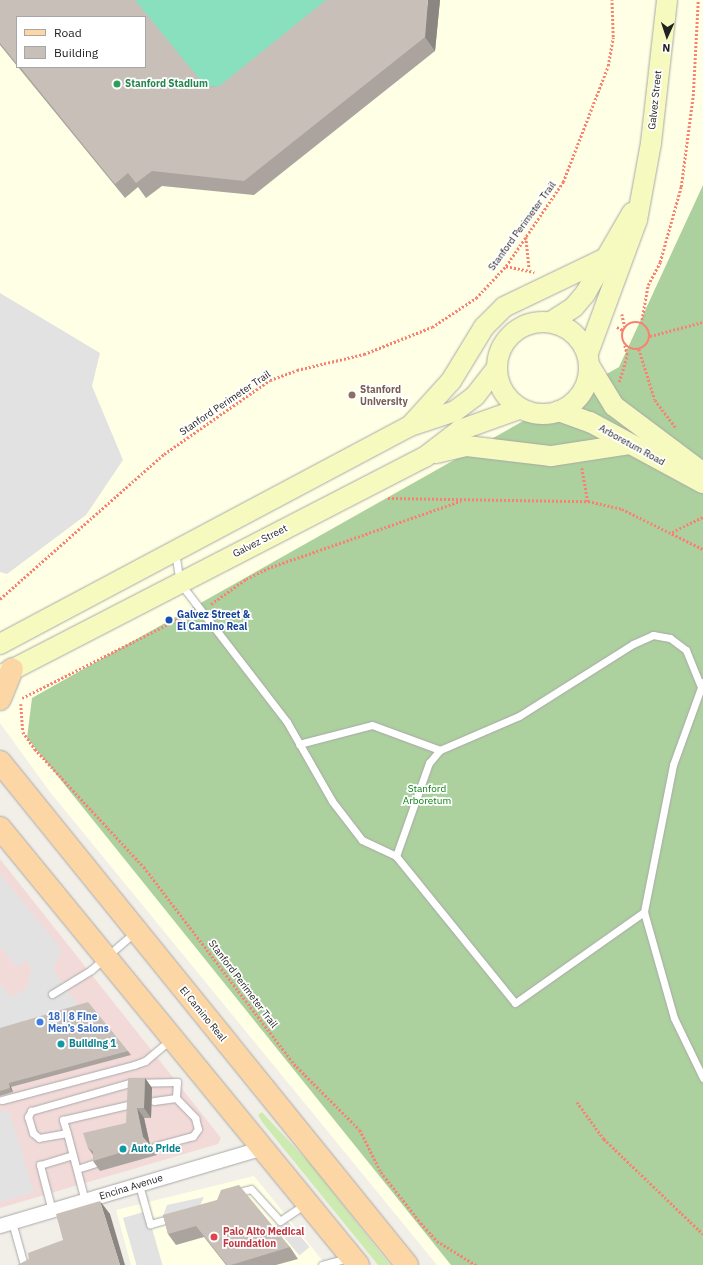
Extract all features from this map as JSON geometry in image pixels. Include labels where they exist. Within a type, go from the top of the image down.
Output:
[{"type":"main road","name":"Galvez Street","points":[[589,359],[599,316],[630,245],[640,200],[651,143],[667,0]]},
{"type":"main road","name":"Galvez Street","points":[[551,322],[579,302],[640,200]]},
{"type":"main road","points":[[410,426],[451,381],[484,327],[504,306],[606,258]]},
{"type":"main road","points":[[0,644],[410,426],[454,410],[476,396],[496,369],[501,351],[519,330],[551,322],[578,337],[589,359],[579,392],[559,411],[540,413],[519,409],[503,394],[496,369]]},
{"type":"main road","name":"Arboretum Road","points":[[589,359],[614,406],[703,473]]},
{"type":"main road","name":"Galvez Street","points":[[6,672],[424,457],[460,430],[519,409]]},
{"type":"main road","name":"Arboretum Road","points":[[559,411],[590,422],[703,483]]},
{"type":"main road","points":[[424,457],[468,446],[551,456],[629,444]]},
{"type":"main road","points":[[0,699],[6,672]]},
{"type":"main road","name":"El Camino Real","points":[[1,759],[135,931],[407,1265]]},
{"type":"main road","points":[[0,828],[355,1261]]},
{"type":"street","name":"Encina Avenue","points":[[6,1224],[263,1148]]},
{"type":"lane","points":[[175,551],[180,583],[287,722],[332,801],[362,840],[396,856],[514,1003],[644,912]]},
{"type":"lane","points":[[396,856],[429,763],[440,750],[520,716],[633,644],[653,635],[670,638],[686,650],[701,684],[673,765],[644,912],[674,1018],[703,1078]]},
{"type":"lane","points":[[299,744],[372,725],[440,750]]},
{"type":"lane","points":[[52,994],[107,958],[135,931]]},
{"type":"lane","points":[[2,1100],[134,1066],[145,1061],[172,1038]]},
{"type":"lane","points":[[67,1132],[39,1138],[33,1133],[28,1117],[36,1108],[130,1083],[177,1082],[176,1098],[195,1118],[198,1129],[193,1136],[155,1146]]},
{"type":"lane","points":[[154,1101],[176,1098]]},
{"type":"lane","points":[[85,1201],[63,1120],[132,1104]]},
{"type":"lane","points":[[52,1211],[40,1165],[73,1155]]},
{"type":"lane","points":[[76,1169],[96,1163]]},
{"type":"lane","points":[[139,1185],[150,1224],[183,1216]]},
{"type":"lane","points":[[226,1195],[251,1189],[280,1221],[307,1202]]},
{"type":"lane","points":[[6,1224],[24,1265]]},
{"type":"lane","points":[[322,1265],[355,1261]]},
{"type":"path","name":"Stanford Perimeter Trail","points":[[0,599],[164,454],[270,380],[297,370],[364,354],[432,328],[476,298],[506,266],[563,182],[587,127],[608,66],[612,37],[612,0]]},
{"type":"path","points":[[640,324],[648,285],[660,262],[681,187],[693,96],[698,0]]},
{"type":"path","points":[[506,266],[529,268],[526,236]]},
{"type":"path","points":[[650,336],[703,322]]},
{"type":"path","points":[[640,324],[650,336]]},
{"type":"path","points":[[615,388],[624,372],[625,327],[640,324]]},
{"type":"path","points":[[639,349],[646,345],[650,336]]},
{"type":"path","points":[[624,343],[639,349]]},
{"type":"path","points":[[639,349],[655,400],[682,435]]},
{"type":"path","points":[[581,463],[588,501]]},
{"type":"path","points":[[386,498],[461,501],[588,501],[622,509],[703,548]]},
{"type":"path","points":[[200,610],[271,567],[461,501]]},
{"type":"path","points":[[671,532],[703,517]]},
{"type":"path","name":"Stanford Perimeter Trail","points":[[200,610],[150,631],[23,698],[20,722],[35,749],[144,867],[294,1064],[360,1130],[381,1172],[421,1223],[437,1241],[476,1265]]},
{"type":"path","points":[[577,1102],[604,1139],[703,1234]]},
{"type":"shaded area","name":"Stanford University","points":[[0,0],[703,0],[703,1265],[437,1265],[50,792],[0,723]]},
{"type":"shaded area","points":[[0,293],[100,353],[92,386],[123,460],[86,515],[7,574],[0,572]]},
{"type":"shaded area","points":[[0,859],[221,1138],[218,1144],[0,1208]]},
{"type":"shaded area","points":[[0,874],[59,946],[61,953],[53,969],[79,1006],[0,1031],[0,983],[10,996],[20,993],[28,986],[31,970],[27,960],[17,967],[0,947]]},
{"type":"shaded area","points":[[9,1110],[34,1192],[0,1202],[0,1112]]},
{"type":"shaded area","name":"Palo Alto Medical Foundation","points":[[254,1176],[326,1265],[131,1265],[116,1210]]},
{"type":"shaded area","points":[[204,1197],[197,1212],[161,1221],[167,1205]]},
{"type":"shaded area","points":[[147,1211],[162,1265],[136,1265],[123,1218]]},
{"type":"shaded area","points":[[285,1218],[309,1247],[299,1255],[275,1226]]},
{"type":"green space","points":[[134,0],[350,0],[215,100]]},
{"type":"green space","name":"Stanford Arboretum","points":[[703,185],[703,1265],[451,1265],[27,738],[32,698],[619,367]]},
{"type":"green space","points":[[262,1112],[314,1168],[390,1265],[378,1265],[262,1122],[258,1115]]},
{"type":"building","name":"Stanford Stadium","points":[[0,0],[135,0],[205,86],[218,87],[326,0],[428,0],[425,37],[244,181],[152,171],[136,183],[128,173],[115,184],[21,68],[146,68],[146,16],[16,16],[16,63],[0,43]]},
{"type":"building","name":"Building 1","points":[[88,1002],[128,1051],[9,1083],[10,1088],[0,1091],[0,1028]]},
{"type":"building","points":[[128,1078],[145,1078],[144,1108],[137,1108],[143,1137],[149,1144],[93,1161],[93,1151],[88,1148],[83,1133],[126,1123]]},
{"type":"building","points":[[239,1185],[290,1247],[227,1265],[196,1226],[168,1234],[163,1215],[217,1200],[221,1190]]},
{"type":"building","points":[[100,1201],[120,1265],[17,1265],[29,1259],[28,1253],[63,1240],[56,1214]]},
{"type":"place","name":"Stanford Stadium","points":[[117,84]]},
{"type":"place","name":"Stanford University","points":[[352,395]]},
{"type":"place","name":"Galvez Street & El Camino Real","points":[[169,620]]},
{"type":"place","name":"18 | 8 Fine Men’s Salons","points":[[40,1022]]},
{"type":"place","name":"Building 1","points":[[61,1044]]},
{"type":"place","name":"Auto Pride","points":[[123,1149]]},
{"type":"place","name":"Palo Alto Medical Foundation","points":[[214,1237]]}]
